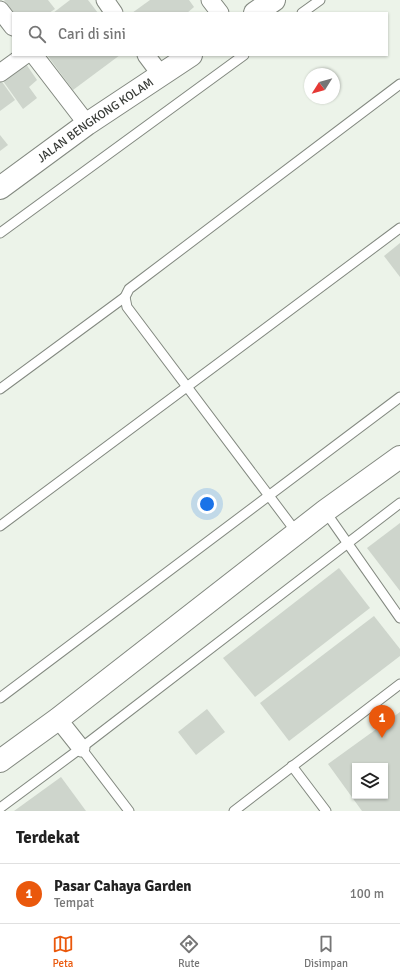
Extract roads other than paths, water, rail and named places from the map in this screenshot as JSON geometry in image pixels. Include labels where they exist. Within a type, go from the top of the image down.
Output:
[{"type":"street","points":[[105,0],[113,12]]},
{"type":"street","points":[[210,0],[219,12]]},
{"type":"street","points":[[256,12],[274,0]]},
{"type":"street","points":[[0,10],[12,26]]},
{"type":"street","points":[[0,73],[24,56]]},
{"type":"street","points":[[35,56],[87,124]]},
{"type":"street","points":[[147,56],[161,75]]},
{"type":"street","name":"JALAN BENGKONG KOLAM","points":[[0,188],[87,124],[190,56]]},
{"type":"street","points":[[0,761],[58,719],[325,511],[400,457]]},
{"type":"street","points":[[58,719],[81,748]]},
{"type":"lane","points":[[303,12],[320,0]]},
{"type":"lane","points":[[0,233],[243,56]]},
{"type":"lane","points":[[0,388],[125,297],[129,289],[400,84]]},
{"type":"lane","points":[[0,526],[400,228]]},
{"type":"lane","points":[[125,297],[127,307],[297,533]]},
{"type":"lane","points":[[0,698],[400,397]]},
{"type":"lane","points":[[0,808],[81,748],[400,503]]},
{"type":"lane","points":[[325,511],[400,618]]},
{"type":"lane","points":[[234,811],[400,684]]},
{"type":"lane","points":[[81,748],[129,811]]},
{"type":"lane","points":[[292,766],[326,811]]},
{"type":"place","name":"Pasar Cahaya Garden","points":[[382,738]]}]
